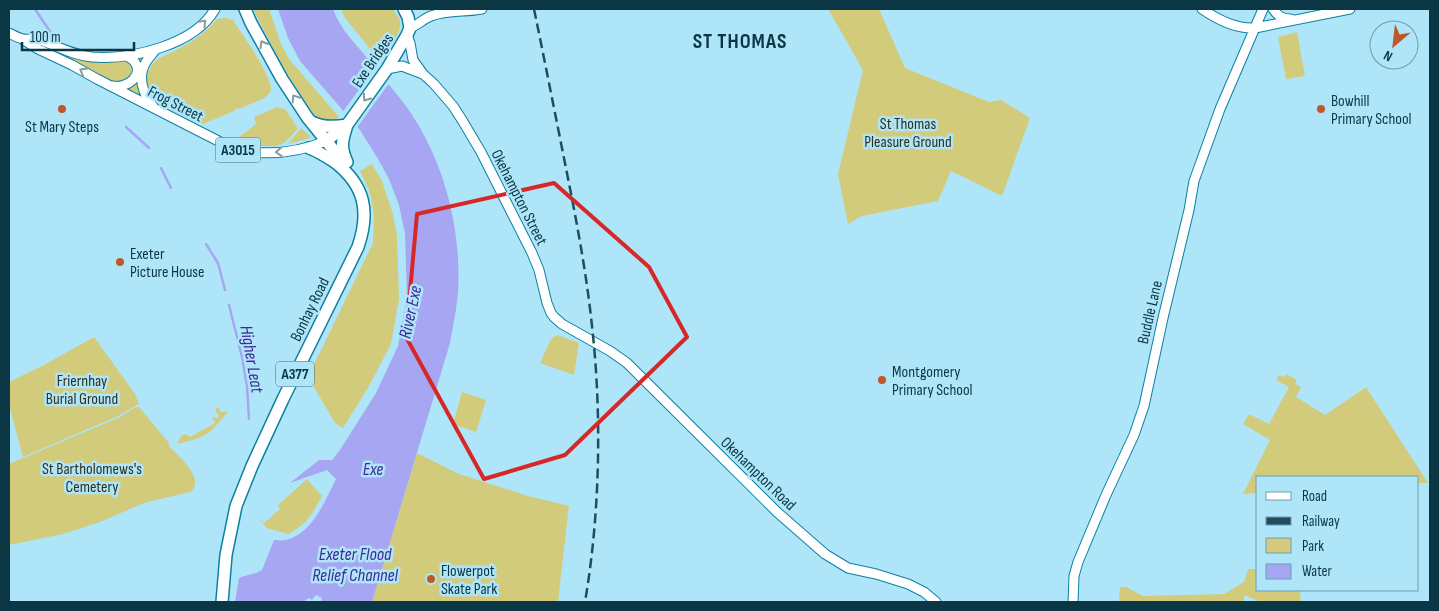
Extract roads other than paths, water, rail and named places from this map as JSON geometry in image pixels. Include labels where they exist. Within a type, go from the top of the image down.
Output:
[{"type":"highway","name":"A377","points":[[245,9],[282,79],[308,119],[326,141]]},
{"type":"highway","name":"Exe Bridges","points":[[326,141],[347,125],[386,70],[409,32],[408,17],[404,9]]},
{"type":"highway","points":[[308,119],[317,125],[347,125]]},
{"type":"highway","name":"A377","points":[[347,125],[343,138],[342,152],[357,184]]},
{"type":"highway","name":"Bonhay Road","points":[[222,602],[226,555],[236,506],[283,399],[341,282],[364,227],[364,205],[361,193],[357,184],[326,141]]},
{"type":"highway","name":"Bonhay Road","points":[[309,148],[328,157],[348,172]]},
{"type":"street","points":[[9,33],[22,39],[36,38],[59,48],[84,55],[102,57],[127,56],[157,49],[174,42],[198,29],[215,9]]},
{"type":"street","points":[[409,32],[429,16],[482,9]]},
{"type":"street","points":[[1202,9],[1230,24],[1246,29],[1350,9]]},
{"type":"street","name":"Buddle Lane","points":[[1073,602],[1074,576],[1078,562],[1118,466],[1137,427],[1144,406],[1194,181],[1217,118],[1264,9]]},
{"type":"street","points":[[1273,9],[1283,19],[1294,20]]},
{"type":"street","name":"Okehampton Street","points":[[409,32],[413,60],[423,74],[453,106],[481,152],[532,253],[539,270],[551,313],[562,324],[580,334]]},
{"type":"street","name":"Frog Street","points":[[22,39],[234,149],[253,152],[298,150],[326,141]]},
{"type":"street","points":[[157,49],[145,63],[141,80],[149,101],[157,110]]},
{"type":"street","points":[[110,86],[126,86],[133,81],[136,66],[133,60],[127,56]]},
{"type":"street","name":"Okehampton Street","points":[[386,70],[402,66],[423,74]]},
{"type":"street","name":"Okehampton Road","points":[[580,334],[627,363],[777,512],[825,554],[848,568],[908,584],[924,592],[936,602]]},
{"type":"water","name":"Exe","points":[[278,9],[333,9],[346,32],[399,97],[427,140],[446,188],[452,214],[456,240],[458,291],[450,343],[372,602],[321,602],[322,598],[316,595],[312,600],[309,598],[303,602],[235,602],[239,578],[262,570],[274,540],[286,540],[295,537],[317,516],[336,479],[327,470],[290,483],[319,460],[332,460],[340,450],[376,393],[398,346],[407,298],[405,234],[399,205],[389,179],[360,130],[300,61],[288,38]]},
{"type":"waterway","name":"Higher Leat","points":[[35,9],[53,36]]},
{"type":"waterway","name":"Higher Leat","points":[[126,127],[149,148]]},
{"type":"waterway","name":"Higher Leat","points":[[161,168],[171,188]]},
{"type":"waterway","name":"Higher Leat","points":[[206,244],[218,263],[225,290]]},
{"type":"waterway","name":"Higher Leat","points":[[229,305],[242,357],[247,386],[249,419]]},
{"type":"railway","points":[[534,9],[582,251],[595,360],[598,464],[594,534],[585,602]]},
{"type":"place","name":"St Mary Steps","points":[[62,109]]},
{"type":"place","name":"Bowhill Primary School","points":[[1321,109]]},
{"type":"place","name":"Exeter Picture House","points":[[120,262]]},
{"type":"place","name":"Montgomery Primary School","points":[[882,380]]},
{"type":"place","name":"Flowerpot Skate Park","points":[[431,579]]},
{"type":"district","name":"ST THOMAS","points":[[740,41]]},
{"type":"park label","name":"St Thomas Pleasure Ground","points":[[908,132]]},
{"type":"park label","name":"Friernhay Burial Ground","points":[[82,389]]},
{"type":"park label","name":"St Bartholomews's Cemetery","points":[[92,477]]},
{"type":"water label","name":"River Exe","points":[[410,312]]},
{"type":"water label","name":"Exeter Flood Relief Channel","points":[[355,564]]}]
